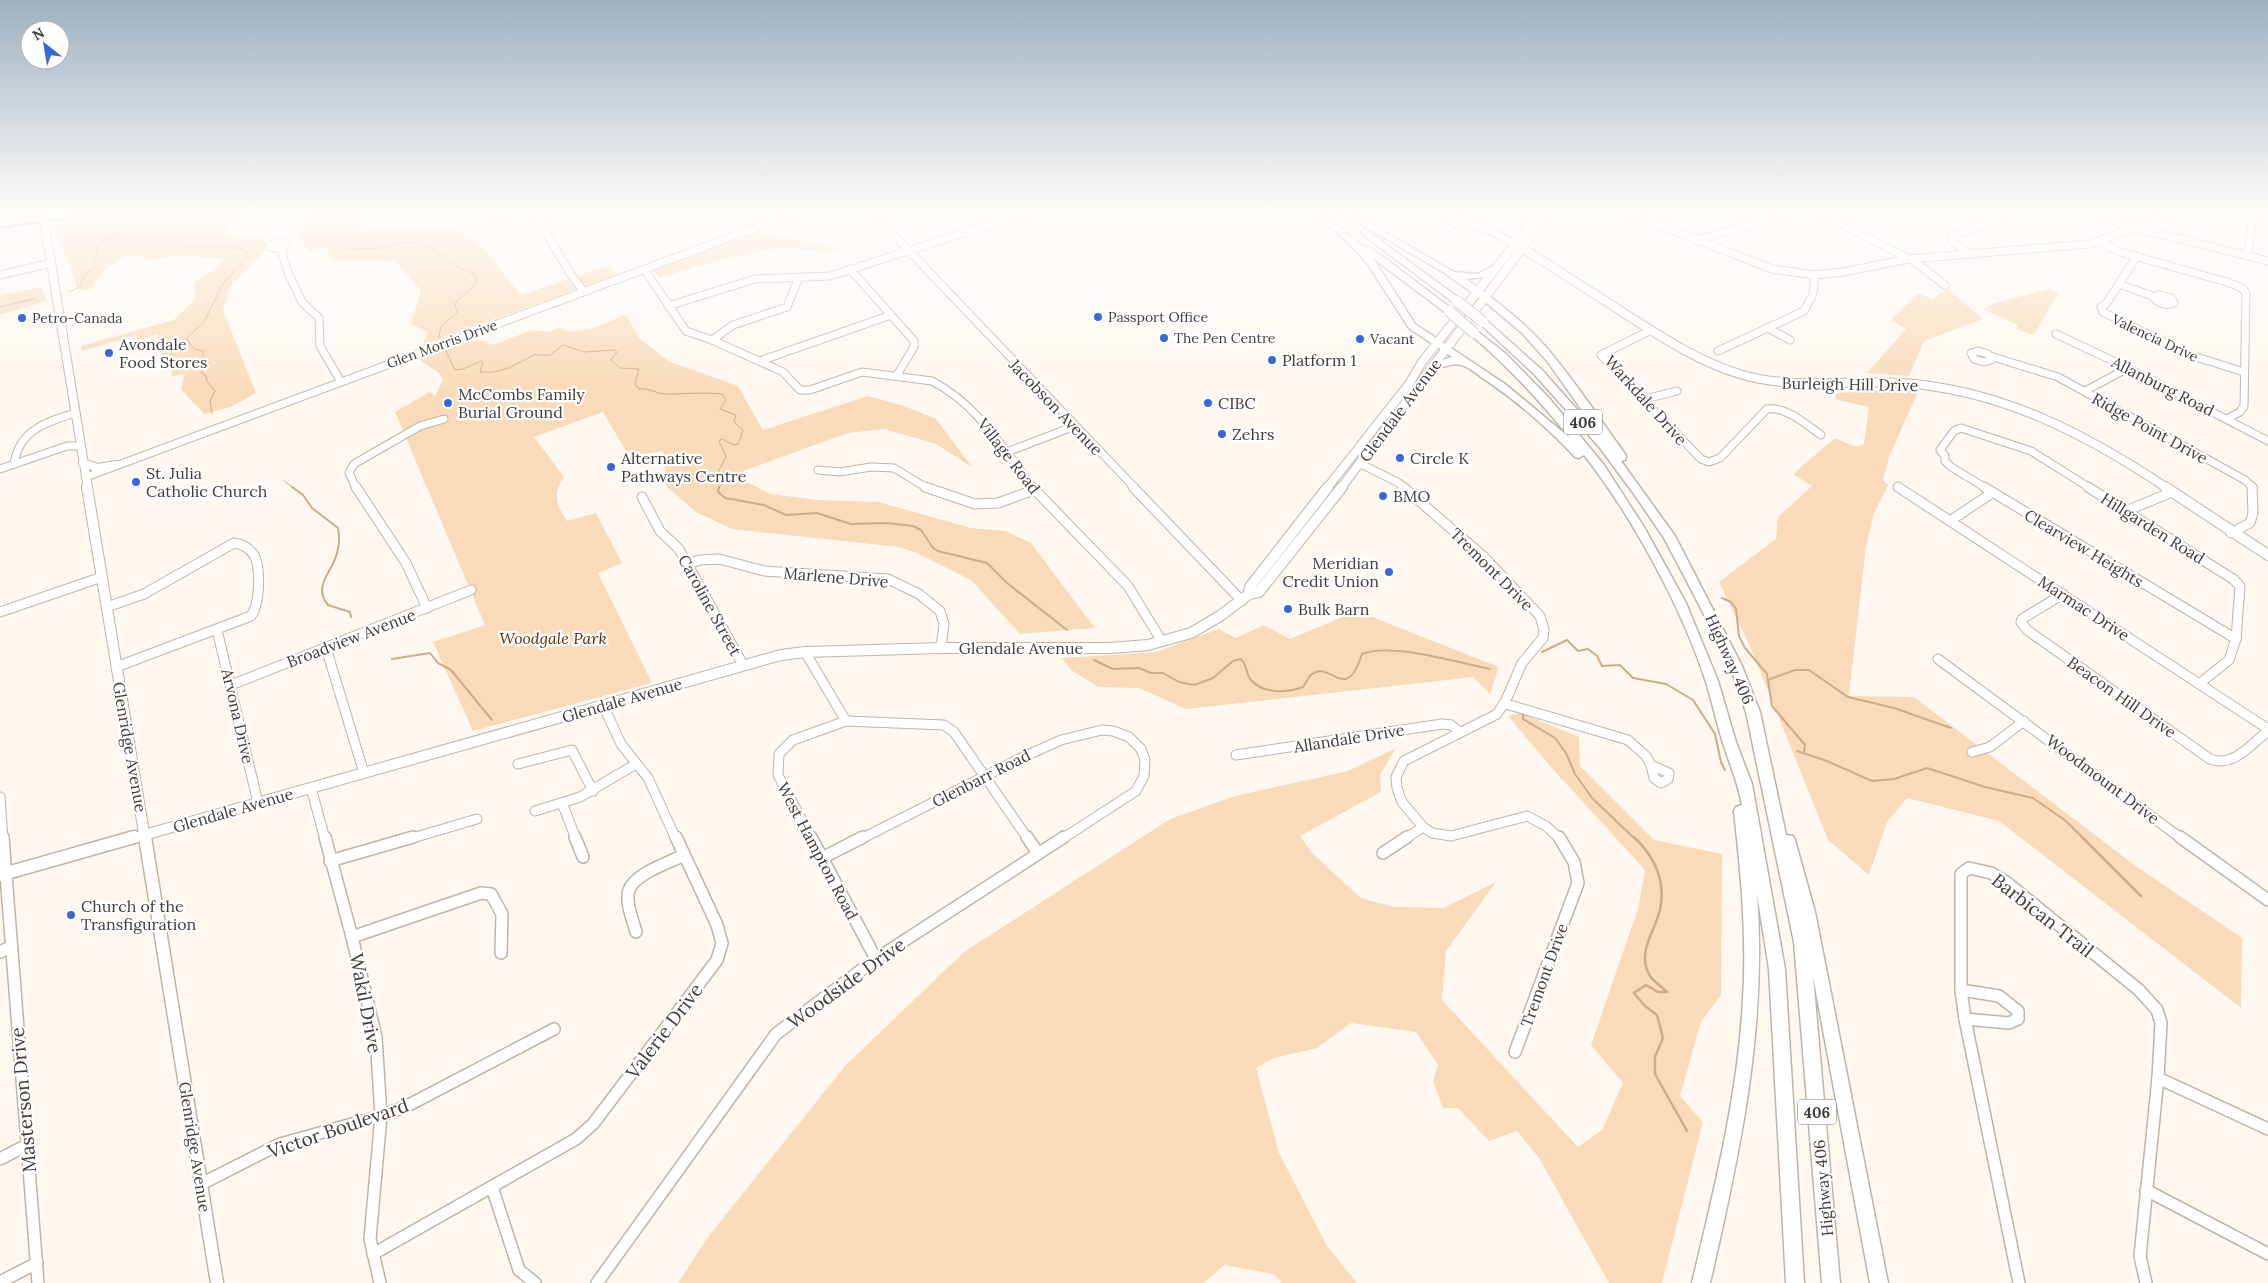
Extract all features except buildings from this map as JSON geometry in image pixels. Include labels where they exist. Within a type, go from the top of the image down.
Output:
[{"type":"highway","points":[[1378,272],[1412,326],[1501,386],[1558,432],[1588,463],[1640,530]]},
{"type":"highway","name":"Highway 406","points":[[1396,272],[1449,311],[1502,356],[1545,400],[1600,468],[1640,530],[1680,603],[1712,680],[1729,742],[1744,784],[1777,969],[1795,1283]]},
{"type":"highway","name":"Highway 406","points":[[1419,272],[1457,300],[1538,372],[1592,432],[1638,491],[1669,536],[1736,666],[1753,712],[1802,942],[1831,1283]]},
{"type":"highway","points":[[1447,272],[1481,296],[1524,331],[1551,359],[1612,442],[1669,536]]},
{"type":"highway","points":[[1452,272],[1468,278],[1480,277],[1489,272]]},
{"type":"highway","points":[[1434,366],[1449,360],[1460,361],[1470,365]]},
{"type":"highway","points":[[1753,712],[1808,912],[1879,1283]]},
{"type":"highway","points":[[1701,1283],[1731,1156],[1746,1055],[1751,1000],[1751,916],[1748,866],[1729,742]]},
{"type":"main road","name":"Glenridge Avenue","points":[[52,272],[106,607],[146,835],[217,1283]]},
{"type":"main road","name":"Glendale Avenue","points":[[1481,296],[1494,272]]},
{"type":"main road","name":"Glendale Avenue","points":[[3,874],[743,665],[805,652],[941,648],[1110,648],[1148,644],[1191,633],[1258,592],[1279,568],[1355,460],[1499,272]]},
{"type":"main road","name":"Burleigh Hill Drive","points":[[1560,272],[1696,358],[1762,380],[1815,386],[1860,382],[1909,384],[1960,391],[2015,406],[2054,421],[2093,441],[2231,533],[2268,555]]},
{"type":"main road","name":"Glendale Avenue","points":[[1355,460],[1434,366],[1441,347]]},
{"type":"main road","points":[[84,463],[98,468],[116,466]]},
{"type":"street","points":[[0,275],[13,272]]},
{"type":"street","points":[[288,272],[302,302],[319,318],[318,338],[322,350],[341,382]]},
{"type":"street","points":[[569,272],[584,292]]},
{"type":"street","name":"Glen Morris Drive","points":[[86,476],[637,272]]},
{"type":"street","name":"Village Road","points":[[646,272],[686,331],[712,340],[783,372],[800,390],[810,390],[862,372],[933,382],[942,386],[981,419],[1034,490],[1118,574],[1161,640]]},
{"type":"street","points":[[668,306],[755,279],[830,276],[842,272]]},
{"type":"street","points":[[853,272],[914,341],[914,347],[897,376]]},
{"type":"street","name":"Jacobson Avenue","points":[[930,272],[1074,426],[1246,598]]},
{"type":"street","points":[[1793,272],[1815,275],[1844,272]]},
{"type":"street","points":[[1926,272],[1945,285]]},
{"type":"street","name":"Valencia Drive","points":[[2127,272],[2106,304],[2101,307],[2103,312],[2190,355],[2244,372]]},
{"type":"street","points":[[2189,272],[2242,288],[2246,293],[2244,406],[2240,412],[2227,420]]},
{"type":"street","points":[[1718,352],[1808,307],[1816,281],[1815,275]]},
{"type":"street","points":[[712,340],[734,325],[787,307],[799,278]]},
{"type":"street","points":[[2119,284],[2154,297]]},
{"type":"street","points":[[760,361],[891,315]]},
{"type":"street","points":[[1768,328],[1790,340]]},
{"type":"street","name":"Warkdale Drive","points":[[1651,330],[1601,355],[1645,399],[1698,457],[1705,462],[1712,462],[1720,458],[1767,409],[1776,408],[1821,435]]},
{"type":"street","name":"Allanburg Road","points":[[2056,334],[2128,368],[2268,441]]},
{"type":"street","name":"Ridge Point Drive","points":[[1990,356],[2055,376],[2252,486],[2253,513],[2250,523],[2231,533]]},
{"type":"street","points":[[2085,392],[2128,368]]},
{"type":"street","points":[[1645,399],[1677,391]]},
{"type":"street","points":[[14,464],[17,446],[28,435],[58,418],[75,413]]},
{"type":"street","points":[[427,608],[406,563],[353,483],[350,473],[354,464],[420,426],[444,419]]},
{"type":"street","points":[[1007,452],[1074,426]]},
{"type":"street","name":"Hillgarden Road","points":[[1940,450],[1954,431],[1961,428],[2031,451],[2233,579],[2240,586],[2236,639],[2229,660],[2199,684]]},
{"type":"street","points":[[0,470],[67,446],[80,446]]},
{"type":"street","name":"Clearview Heights","points":[[1940,450],[1945,456],[1945,461],[1951,467],[2236,639]]},
{"type":"street","name":"Tremont Drive","points":[[1355,460],[1399,483],[1484,557],[1540,616],[1544,635],[1540,644],[1527,656],[1518,670],[1506,704]]},
{"type":"street","points":[[818,470],[840,472],[871,467],[894,468],[928,489],[975,504],[998,503],[1034,490]]},
{"type":"street","name":"Marmac Drive","points":[[1898,487],[2268,730]]},
{"type":"street","points":[[2126,511],[2172,492]]},
{"type":"street","points":[[1950,521],[1992,493]]},
{"type":"street","name":"Caroline Street","points":[[642,497],[660,531],[679,549],[743,665]]},
{"type":"street","points":[[106,607],[144,594],[220,549],[234,543],[239,543],[253,554],[255,558],[258,602],[256,611],[251,616],[116,667]]},
{"type":"street","name":"Marlene Drive","points":[[688,564],[705,558],[719,558],[764,571],[888,579],[899,583],[937,606],[944,620],[941,648]]},
{"type":"street","points":[[0,612],[102,577]]},
{"type":"street","name":"Broadview Avenue","points":[[231,685],[471,590]]},
{"type":"street","name":"Beacon Hill Drive","points":[[2063,594],[2022,619],[2021,622],[2027,630],[2210,759],[2220,763],[2231,762],[2268,730]]},
{"type":"street","name":"Arvona Drive","points":[[218,630],[258,802]]},
{"type":"street","points":[[326,648],[364,773]]},
{"type":"street","points":[[805,652],[846,721],[944,725],[954,732],[1038,853]]},
{"type":"street","name":"Woodmount Drive","points":[[1938,658],[2257,894],[2268,900]]},
{"type":"street","points":[[1383,853],[1423,827],[1402,802],[1399,795],[1396,777],[1399,768],[1411,756],[1497,714],[1506,704],[1628,740],[1642,750],[1653,766]]},
{"type":"street","name":"Valerie Drive","points":[[373,1254],[576,1139],[593,1124],[718,960],[722,943],[717,925],[648,778],[621,744],[603,705]]},
{"type":"street","name":"West Hampton Road","points":[[846,721],[793,740],[784,747],[780,754],[778,775],[876,959]]},
{"type":"street","points":[[1972,752],[1990,748],[2024,721]]},
{"type":"street","name":"Allandale Drive","points":[[1236,755],[1442,724],[1451,725],[1460,732]]},
{"type":"street","name":"Glenbarr Road","points":[[822,858],[1043,747],[1088,732],[1104,729],[1126,735],[1136,742],[1142,750]]},
{"type":"street","points":[[518,764],[572,750],[593,791]]},
{"type":"street","name":"Woodside Drive","points":[[597,1283],[776,1034],[876,959],[1136,791],[1144,778],[1146,762],[1142,750]]},
{"type":"street","points":[[535,811],[593,791],[636,764]]},
{"type":"street","name":"Wakil Drive","points":[[311,788],[352,937],[376,1037],[381,1116],[370,1239],[380,1283]]},
{"type":"street","name":"Masterson Drive","points":[[0,797],[5,950],[27,1145],[38,1283]]},
{"type":"street","points":[[562,803],[583,857]]},
{"type":"street","name":"Tremont Drive","points":[[1423,827],[1432,833],[1451,836],[1527,816],[1546,826],[1572,854],[1578,869],[1578,883],[1515,1052]]},
{"type":"street","points":[[330,861],[477,819]]},
{"type":"street","points":[[636,932],[629,902],[629,888],[638,878],[684,855]]},
{"type":"street","name":"Barbican Trail","points":[[2019,1283],[1965,1019],[1961,990],[1961,874],[1970,868],[1991,873],[2006,882],[2138,990],[2157,1010],[2161,1023],[2158,1078],[2140,1256],[2146,1283]]},
{"type":"street","points":[[352,937],[481,893],[491,894],[502,914],[501,953]]},
{"type":"street","points":[[1961,990],[1997,994],[2009,1000],[2018,1011],[2018,1019],[2009,1023],[1965,1019]]},
{"type":"street","name":"Victor Boulevard","points":[[201,1184],[280,1144],[381,1116],[406,1106],[554,1029]]},
{"type":"street","points":[[2158,1078],[2268,1129]]},
{"type":"street","points":[[0,1159],[27,1145]]},
{"type":"street","points":[[492,1187],[519,1270],[534,1283]]},
{"type":"street","points":[[2146,1190],[2268,1254]]},
{"type":"street","points":[[0,1282],[36,1263]]},
{"type":"green space","points":[[72,272],[103,272],[92,289],[78,290]]},
{"type":"green space","points":[[211,272],[244,272],[232,284],[223,310],[256,393],[231,407],[204,414],[181,389],[185,373],[171,377],[172,369],[170,362],[168,356],[163,358],[157,334],[138,340],[136,335],[82,351],[81,346],[174,320],[195,299],[195,282]]},
{"type":"green space","points":[[404,272],[502,272],[521,295],[590,272],[614,272],[616,275],[423,345],[428,332],[411,324],[421,291]]},
{"type":"green space","points":[[655,272],[680,272],[659,278]]},
{"type":"green space","points":[[41,287],[47,301],[0,315],[0,296]]},
{"type":"green space","points":[[1948,289],[1983,319],[1924,341],[1909,376],[1867,373],[1906,329],[1891,320],[1918,293],[1932,299]]},
{"type":"green space","points":[[2049,289],[2058,293],[2034,335],[2016,329],[2018,325],[1984,309],[1995,303]]},
{"type":"green space","name":"Woodgale Park","points":[[626,315],[639,338],[668,361],[738,386],[763,430],[868,396],[904,406],[936,419],[972,467],[936,444],[884,429],[848,433],[743,471],[747,482],[770,494],[818,500],[879,502],[971,528],[1005,531],[1031,543],[1095,628],[1020,634],[971,580],[919,554],[899,547],[732,529],[696,512],[667,487],[663,451],[629,456],[603,412],[534,437],[564,477],[558,489],[557,499],[567,521],[596,513],[622,563],[598,573],[652,683],[473,731],[433,642],[485,625],[395,412],[430,392],[435,396],[443,380],[440,374],[420,360],[434,354],[468,342],[485,341],[493,345],[532,330],[548,332],[560,328],[569,332],[591,329]]},
{"type":"green space","points":[[1920,387],[1889,457],[1883,480],[1888,485],[1874,513],[1866,546],[1849,696],[1914,697],[2137,867],[2242,938],[2241,1008],[1999,821],[1907,798],[1887,822],[1869,875],[1828,840],[1750,646],[1719,582],[1776,539],[1778,517],[1812,486],[1793,474],[1835,438],[1855,447],[1864,444],[1869,407],[1834,399],[1837,393]]},
{"type":"green space","points":[[1357,611],[1499,667],[1490,694],[1473,677],[1186,709],[1139,688],[1098,687],[1071,670],[1062,658],[1156,652],[1219,629],[1236,638],[1264,625],[1290,639]]},
{"type":"green space","points":[[1521,713],[1579,737],[1580,766],[1654,840],[1722,854],[1721,995],[1701,1022],[1680,1096],[1703,1122],[1662,1283],[1609,1283],[1539,1158],[1517,1131],[1489,1141],[1458,1108],[1443,1108],[1433,1082],[1438,1065],[1416,1032],[1351,1023],[1317,1048],[1274,1058],[1256,1068],[1279,1153],[1327,1246],[1357,1283],[1282,1283],[1274,1274],[1224,1265],[1204,1283],[678,1283],[708,1237],[845,1066],[964,952],[1170,819],[1235,796],[1348,771],[1396,748],[1380,775],[1381,792],[1300,836],[1312,853],[1361,898],[1394,907],[1443,908],[1496,882],[1446,951],[1442,1000],[1578,1147],[1602,1130],[1623,1083],[1591,1045],[1638,909],[1645,870],[1551,767],[1508,716]]},
{"type":"waterway","points":[[69,292],[81,286],[83,277],[89,272]]},
{"type":"waterway","points":[[212,413],[210,401],[215,391],[207,381],[206,376],[201,372],[209,363],[203,360],[203,351],[194,349],[186,339],[204,322],[224,282],[234,272]]},
{"type":"waterway","points":[[439,337],[441,326],[458,312],[455,307],[456,302],[476,284],[476,275],[469,272]]},
{"type":"waterway","points":[[0,307],[34,299]]},
{"type":"waterway","points":[[444,347],[455,370],[463,369],[481,361],[483,362],[480,372],[493,372],[509,368],[534,355],[550,355],[563,345],[584,352],[615,350],[617,352],[611,360],[620,368],[639,369],[635,384],[639,389],[666,394],[722,394],[726,400],[720,409],[736,415],[734,422],[743,430],[738,444],[734,445],[722,439],[719,441],[726,457],[717,474],[727,479],[719,488]]},
{"type":"waterway","points":[[284,481],[294,488]]},
{"type":"waterway","points":[[292,487],[303,495],[312,508],[338,528],[339,540],[337,551],[322,587],[322,593],[328,605],[350,612],[351,617]]},
{"type":"waterway","points":[[719,487],[718,492],[725,498],[764,505],[786,515],[817,513],[851,524],[887,523],[913,526],[921,530],[933,548],[938,551],[987,563],[1007,583],[1067,630]]},
{"type":"waterway","points":[[1722,598],[1731,602],[1736,609],[1739,636],[1745,648],[1767,674],[1772,706],[1805,745],[1804,752]]},
{"type":"waterway","points":[[1542,652],[1567,640],[1578,651],[1588,649],[1597,656],[1602,666],[1620,665],[1633,678],[1666,684],[1693,700],[1715,734],[1721,762],[1725,770]]},
{"type":"waterway","points":[[1094,660],[1113,669],[1139,668],[1151,673],[1163,673],[1179,682],[1194,685],[1213,678],[1233,661],[1241,659],[1248,675],[1256,685],[1276,691],[1303,687],[1311,675],[1319,671],[1338,678],[1350,677],[1356,669],[1362,654],[1374,651],[1407,652],[1490,669]]},
{"type":"waterway","points":[[392,659],[430,653],[438,663],[451,670],[492,720]]},
{"type":"waterway","points":[[1768,680],[1795,670],[1809,670],[1848,697],[1894,708],[1951,728]]},
{"type":"waterway","points":[[1523,714],[1523,719],[1555,738],[1566,753],[1575,774],[1592,798],[1635,839]]},
{"type":"waterway","points":[[1797,751],[1827,761],[1872,781],[1894,779],[1927,768],[1985,787],[2033,798],[2066,821],[2141,896]]},
{"type":"waterway","points":[[1634,837],[1653,861],[1660,879],[1660,910],[1648,942],[1645,959],[1650,976],[1667,992],[1658,992],[1646,985],[1634,993],[1645,1006],[1657,1015],[1663,1038],[1655,1057],[1655,1074],[1687,1131]]},
{"type":"place","name":"Passport Office","points":[[1098,317]]},
{"type":"place","name":"Petro-Canada","points":[[22,318]]},
{"type":"place","name":"The Pen Centre","points":[[1164,338]]},
{"type":"place","name":"Vacant","points":[[1360,339]]},
{"type":"place","name":"Avondale Food Stores","points":[[109,353]]},
{"type":"place","name":"Platform 1","points":[[1272,360]]},
{"type":"place","name":"McCombs Family Burial Ground","points":[[448,403]]},
{"type":"place","name":"CIBC","points":[[1208,403]]},
{"type":"place","name":"Zehrs","points":[[1222,434]]},
{"type":"place","name":"Circle K","points":[[1400,458]]},
{"type":"place","name":"Alternative Pathways Centre","points":[[611,467]]},
{"type":"place","name":"St. Julia Catholic Church","points":[[136,482]]},
{"type":"place","name":"BMO","points":[[1383,496]]},
{"type":"place","name":"Meridian Credit Union","points":[[1389,572]]},
{"type":"place","name":"Bulk Barn","points":[[1288,609]]},
{"type":"place","name":"Church of the Transfiguration","points":[[71,915]]}]
